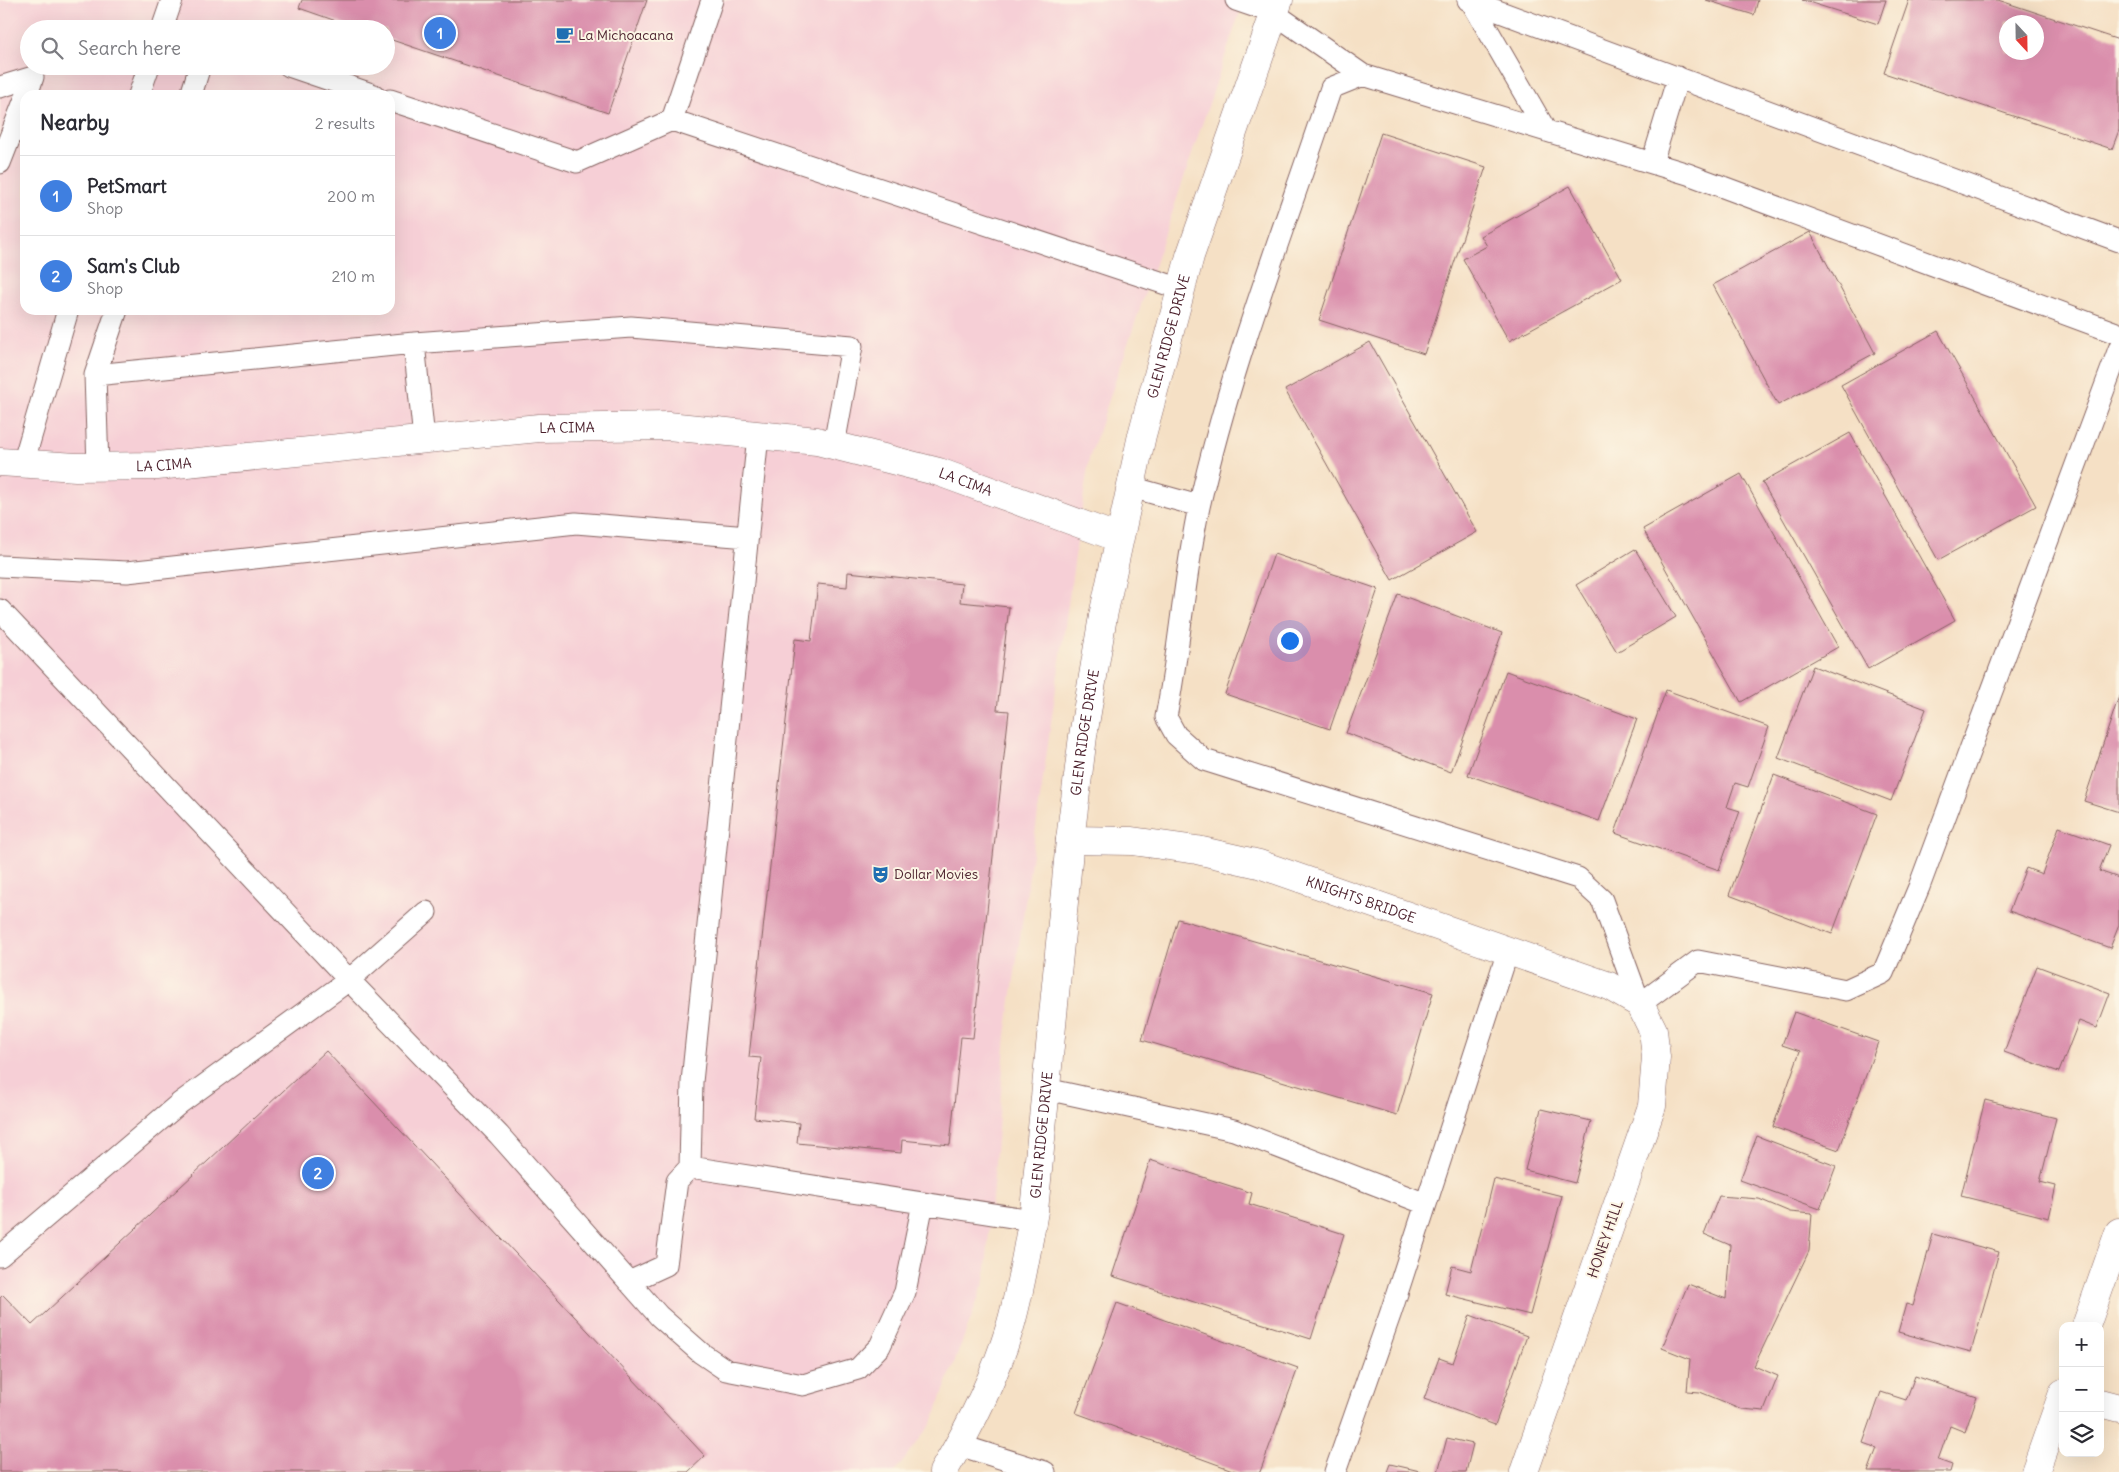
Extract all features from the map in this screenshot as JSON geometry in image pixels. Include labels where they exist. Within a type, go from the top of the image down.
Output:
[{"type":"street","name":"GLEN RIDGE DRIVE","points":[[943,1472],[959,1445],[992,1374],[1010,1327],[1026,1261],[1046,1089],[1070,840],[1083,736],[1130,487],[1190,256],[1277,7]]},
{"type":"street","name":"LA CIMA","points":[[11,463],[98,467],[157,466],[539,428],[668,426],[817,441],[834,445],[939,472],[1119,538]]},
{"type":"street","name":"KNIGHTS BRIDGE","points":[[1070,840],[1132,841],[1197,850],[1259,864],[1609,986],[1640,1004]]},
{"type":"street","name":"HONEY HILL","points":[[1524,1472],[1652,1106],[1656,1057],[1653,1030],[1640,1004]]},
{"type":"street","points":[[2087,1322],[2119,1232]]},
{"type":"street","points":[[2104,1404],[2119,1408]]},
{"type":"street","points":[[2035,1472],[2059,1405]]},
{"type":"lane","points":[[165,20],[172,0]]},
{"type":"lane","points":[[672,120],[712,0]]},
{"type":"lane","points":[[1236,0],[1277,7],[1363,75],[1652,163],[2119,334]]},
{"type":"lane","points":[[1470,1],[2119,241]]},
{"type":"lane","points":[[1470,1],[1546,131]]},
{"type":"lane","points":[[141,90],[146,75]]},
{"type":"lane","points":[[193,90],[197,75]]},
{"type":"lane","points":[[315,75],[359,90]]},
{"type":"lane","points":[[1363,75],[1331,88],[1226,402],[1199,506],[1166,717],[1176,736],[1204,760],[1578,878],[1602,900],[1640,1004],[1698,961],[1846,990],[1883,973],[1922,877],[2119,349]]},
{"type":"lane","points":[[0,87],[34,77],[28,90]]},
{"type":"lane","points":[[1652,163],[1678,77]]},
{"type":"lane","points":[[395,102],[577,162],[672,120],[1181,290]]},
{"type":"lane","points":[[0,163],[20,112]]},
{"type":"lane","points":[[11,463],[66,315]]},
{"type":"lane","points":[[98,467],[96,374],[116,315]]},
{"type":"lane","points":[[96,374],[414,344],[631,327],[852,346],[834,445]]},
{"type":"lane","points":[[414,344],[424,439]]},
{"type":"lane","points":[[629,1282],[666,1265],[677,1181],[690,1167],[692,1082],[758,435]]},
{"type":"lane","points":[[1130,487],[1199,506]]},
{"type":"lane","points":[[0,566],[127,572],[576,522],[748,537]]},
{"type":"lane","points":[[0,610],[349,980],[499,1135],[659,1316],[701,1353],[726,1370],[803,1386],[858,1369],[880,1346],[905,1292],[923,1203]]},
{"type":"lane","points":[[0,1256],[180,1103],[349,980],[426,912]]},
{"type":"lane","points":[[1335,1472],[1426,1204],[1508,951]]},
{"type":"lane","points":[[1046,1089],[1234,1130],[1426,1204]]},
{"type":"lane","points":[[690,1167],[1032,1220]]},
{"type":"lane","points":[[959,1445],[1045,1472]]},
{"type":"shaded area","points":[[0,0],[1244,0],[1089,459],[1006,1035],[985,1280],[932,1423],[895,1472],[0,1472]]},
{"type":"building","name":"La Michoacana","points":[[302,0],[647,0],[608,113],[395,41],[395,20],[333,20],[299,8]]},
{"type":"building","points":[[1706,0],[1758,0],[1754,15]]},
{"type":"building","points":[[1802,0],[1886,0],[1878,24]]},
{"type":"building","points":[[1909,0],[1998,0],[2043,15],[1999,15],[1999,60],[2044,60],[2044,15],[2119,40],[2119,130],[2112,149],[1884,73]]},
{"type":"building","points":[[1381,133],[1486,167],[1424,354],[1319,320]]},
{"type":"building","points":[[1570,186],[1622,279],[1509,341],[1463,259],[1487,246],[1481,236]]},
{"type":"building","points":[[1810,232],[1875,353],[1778,405],[1713,285]]},
{"type":"building","points":[[1938,331],[2036,506],[1938,560],[1841,385]]},
{"type":"building","points":[[1370,342],[1477,532],[1392,580],[1285,390]]},
{"type":"building","points":[[1850,433],[1955,620],[1868,669],[1762,482]]},
{"type":"building","points":[[1741,474],[1838,647],[1741,702],[1643,529]]},
{"type":"building","points":[[1635,549],[1676,617],[1617,652],[1576,585]]},
{"type":"building","points":[[1274,554],[1378,589],[1330,729],[1225,694]]},
{"type":"building","name":"Dollar Movies","points":[[848,572],[962,584],[960,602],[1009,607],[997,710],[1009,711],[973,1038],[961,1037],[950,1145],[902,1140],[901,1153],[797,1143],[799,1123],[754,1118],[761,1058],[749,1057],[795,639],[811,641],[818,584],[847,587]]},
{"type":"building","points":[[1398,594],[1502,633],[1451,772],[1346,733]]},
{"type":"building","points":[[1813,666],[1926,709],[1891,801],[1778,758]]},
{"type":"building","points":[[1506,671],[1637,719],[1599,821],[1468,775]]},
{"type":"building","points":[[1666,690],[1769,727],[1748,787],[1735,783],[1727,807],[1740,811],[1719,870],[1615,833]]},
{"type":"building","points":[[2119,696],[2119,812],[2084,801]]},
{"type":"building","points":[[1774,775],[1877,814],[1832,934],[1729,895]]},
{"type":"building","points":[[2059,827],[2109,845],[2099,871],[2119,878],[2119,925],[2110,948],[2009,911],[2026,868],[2042,874]]},
{"type":"building","points":[[1178,919],[1433,993],[1397,1115],[1142,1040]]},
{"type":"building","points":[[2037,966],[2110,993],[2097,1028],[2079,1021],[2059,1072],[2004,1052]]},
{"type":"building","points":[[1794,1012],[1878,1042],[1839,1150],[1773,1127],[1800,1051],[1782,1045]]},
{"type":"building","points":[[326,1051],[705,1456],[688,1472],[0,1472],[0,1298],[3,1295],[32,1325]]},
{"type":"building","points":[[1985,1100],[2056,1118],[2040,1182],[2056,1186],[2049,1218],[1961,1196]]},
{"type":"building","points":[[1541,1109],[1591,1121],[1575,1183],[1525,1170]]},
{"type":"building","points":[[1757,1136],[1836,1166],[1820,1209],[1740,1180]]},
{"type":"building","points":[[1150,1160],[1252,1193],[1249,1204],[1344,1234],[1311,1339],[1112,1276]]},
{"type":"building","points":[[1494,1179],[1562,1196],[1530,1315],[1445,1294],[1452,1266],[1471,1271]]},
{"type":"building","points":[[1719,1196],[1759,1199],[1790,1212],[1812,1214],[1809,1251],[1754,1366],[1778,1376],[1764,1411],[1742,1409],[1700,1392],[1687,1391],[1690,1359],[1662,1348],[1688,1284],[1726,1299],[1730,1245],[1704,1234]]},
{"type":"building","points":[[1933,1234],[1999,1252],[1971,1352],[1898,1332],[1906,1304],[1913,1306]]},
{"type":"building","points":[[1117,1303],[1298,1368],[1260,1472],[1238,1472],[1076,1413]]},
{"type":"building","points":[[1470,1315],[1527,1336],[1495,1425],[1424,1399],[1439,1358],[1453,1363]]},
{"type":"building","points":[[1915,1376],[1977,1397],[1965,1432],[1950,1426],[1938,1460],[1952,1465],[1950,1472],[1868,1472],[1877,1448],[1863,1443],[1881,1392],[1906,1400]]},
{"type":"building","points":[[1447,1438],[1473,1444],[1466,1472],[1438,1472]]},
{"type":"building","points":[[1390,1464],[1420,1471],[1420,1472],[1387,1472]]},
{"type":"place","name":"PetSmart","points":[[440,33]]},
{"type":"place","name":"La Michoacana","points":[[564,35]]},
{"type":"place","name":"Dollar Movies","points":[[880,874]]},
{"type":"place","name":"Sam's Club","points":[[318,1173]]}]
